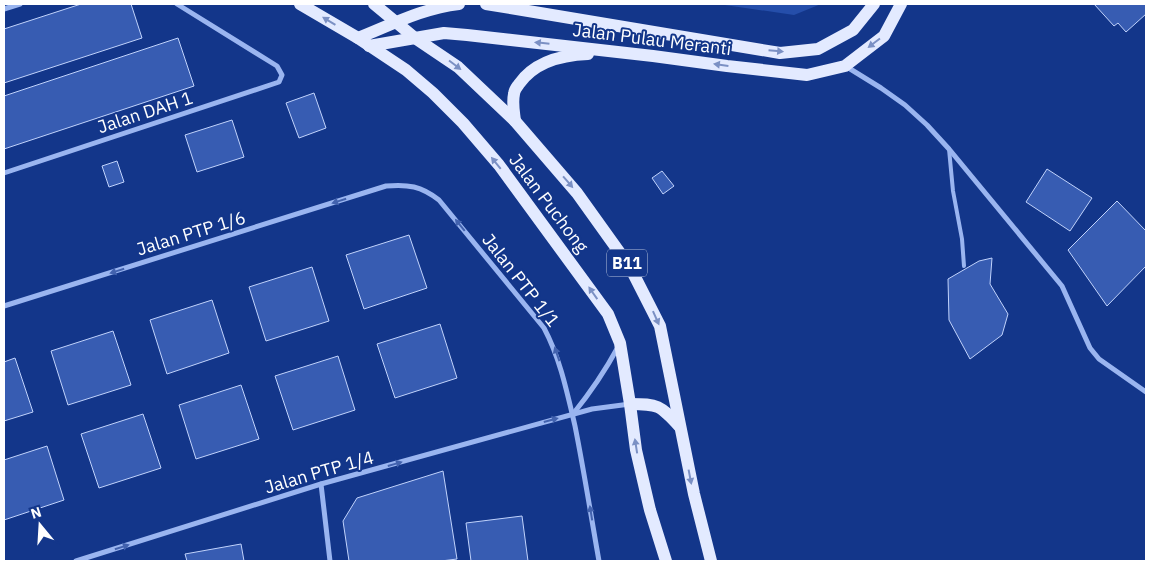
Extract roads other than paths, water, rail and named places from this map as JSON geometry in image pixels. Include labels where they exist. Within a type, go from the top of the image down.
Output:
[{"type":"main road","name":"Jalan Puchong","points":[[300,4],[358,38],[406,70],[433,93],[463,123],[499,165],[608,314],[620,344],[636,450],[650,510],[666,561]]},
{"type":"main road","name":"Jalan Puchong","points":[[374,4],[415,38],[458,67],[515,121],[577,193],[630,268],[660,326],[694,494],[711,561]]},
{"type":"main road","points":[[358,38],[419,12],[459,4]]},
{"type":"main road","name":"Jalan Pulau Meranti","points":[[486,4],[780,52],[818,49],[853,30],[874,4]]},
{"type":"main road","name":"Jalan Pulau Meranti","points":[[369,46],[444,33],[807,74],[845,66],[884,36],[901,4]]},
{"type":"main road","points":[[515,121],[513,107],[514,92],[524,77],[536,68],[555,58],[620,52]]},
{"type":"main road","points":[[630,404],[653,404],[665,410],[680,427]]},
{"type":"street","points":[[4,9],[20,4]]},
{"type":"street","name":"Jalan DAH 1","points":[[4,173],[279,82],[282,75],[277,66],[177,4]]},
{"type":"street","points":[[845,66],[905,105],[927,125],[1062,286],[1090,348],[1099,359],[1146,392]]},
{"type":"street","name":"Jalan PTP 1/1","points":[[386,186],[404,184],[427,190],[439,200],[544,328],[555,348],[572,414],[599,561]]},
{"type":"street","name":"Jalan PTP 1/6","points":[[4,306],[386,186]]},
{"type":"street","points":[[572,414],[598,380],[620,344]]},
{"type":"street","name":"Jalan PTP 1/4","points":[[76,561],[321,484],[572,414],[612,405],[630,404]]},
{"type":"street","points":[[321,484],[330,561]]},
{"type":"lane","points":[[949,149],[953,191],[962,238],[964,266]]}]
